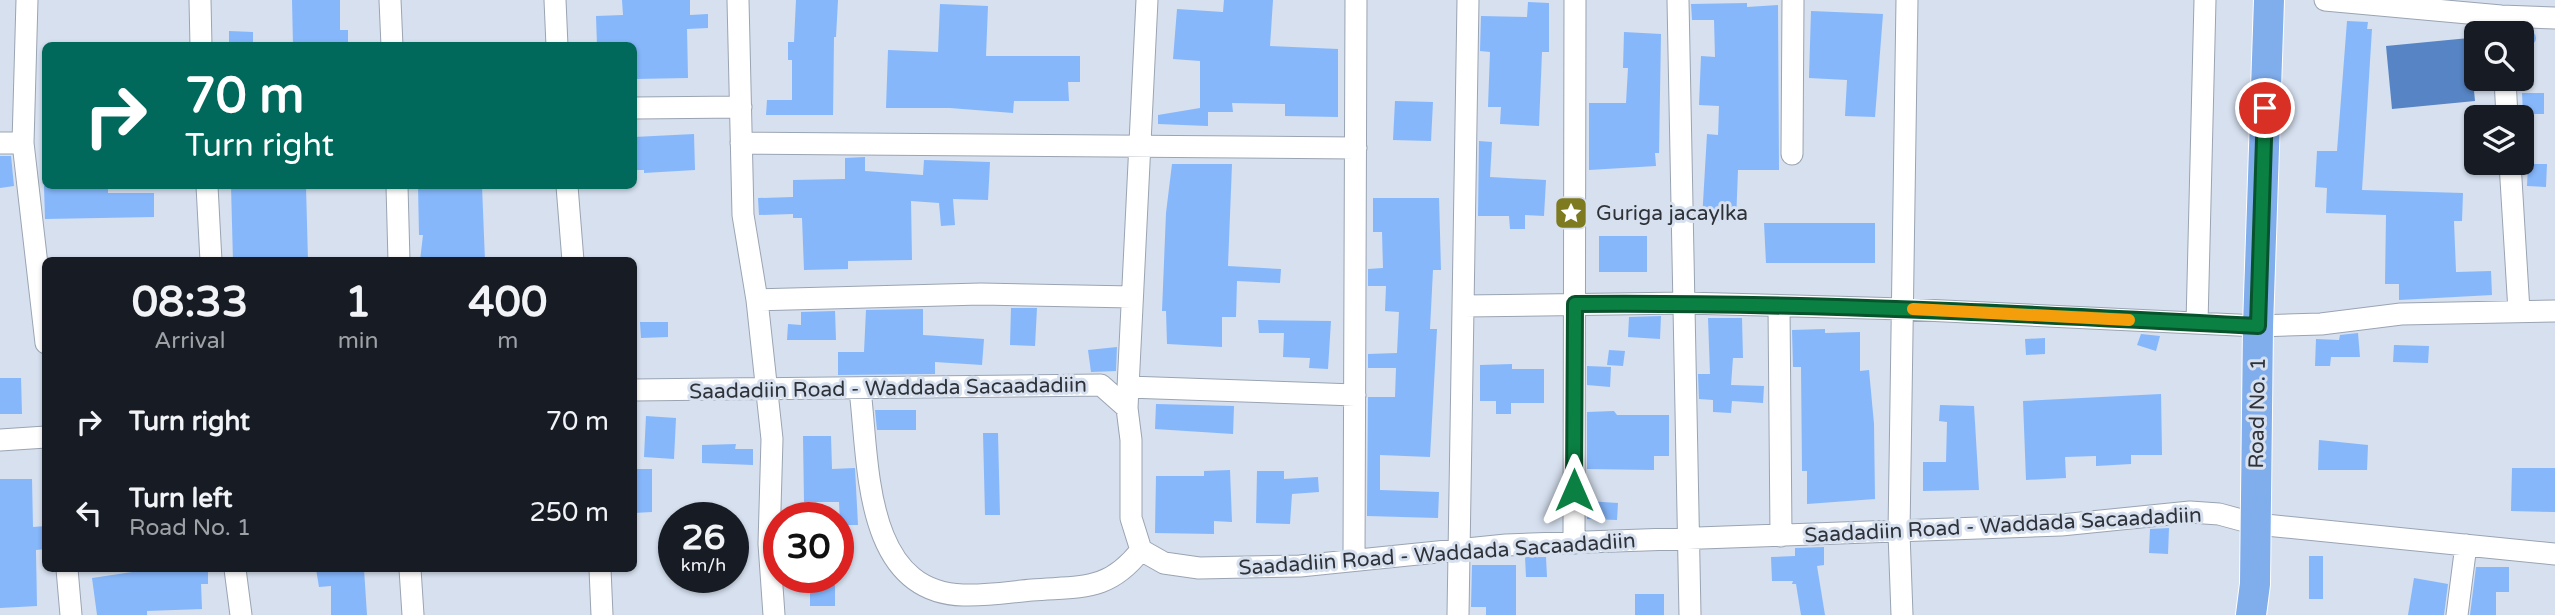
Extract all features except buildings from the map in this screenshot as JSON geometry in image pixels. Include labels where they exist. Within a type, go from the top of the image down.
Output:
[{"type":"highway","name":"Road No. 1","points":[[2251,615],[2256,524],[2258,326],[2269,0]]},
{"type":"street","points":[[27,0],[35,111],[23,143],[42,307]]},
{"type":"street","points":[[200,0],[201,42]]},
{"type":"street","points":[[390,0],[392,42]]},
{"type":"street","points":[[555,0],[557,42]]},
{"type":"street","points":[[738,0],[743,215],[757,300],[772,439],[769,544],[774,615]]},
{"type":"street","points":[[860,390],[874,514],[890,554],[915,582],[961,595],[1091,586],[1125,571],[1141,550],[1131,518],[1128,398],[1147,0]]},
{"type":"street","points":[[1354,558],[1356,0]]},
{"type":"street","points":[[1458,615],[1468,0]]},
{"type":"street","points":[[1574,543],[1575,0]]},
{"type":"street","points":[[1678,0],[1690,615]]},
{"type":"street","points":[[1792,154],[1793,0]]},
{"type":"street","points":[[1902,615],[1899,533],[1907,0]]},
{"type":"street","points":[[2197,323],[2205,0]]},
{"type":"street","points":[[2325,0],[2475,21]]},
{"type":"street","points":[[2532,21],[2555,18]]},
{"type":"street","points":[[637,108],[741,107]]},
{"type":"street","points":[[0,144],[23,143]]},
{"type":"street","points":[[741,143],[1356,148]]},
{"type":"street","points":[[2511,175],[2519,311]]},
{"type":"street","points":[[207,189],[211,257]]},
{"type":"street","points":[[397,189],[399,257]]},
{"type":"street","points":[[567,189],[573,257]]},
{"type":"street","points":[[757,300],[981,294],[1132,297]]},
{"type":"street","points":[[1464,306],[1685,303],[1903,309],[2258,326],[2321,324],[2401,314],[2555,310]]},
{"type":"street","points":[[1779,306],[1781,536]]},
{"type":"street","name":"Saadadiin Road - Waddada Sacaadadiin","points":[[637,390],[860,390],[1101,385],[1128,398]]},
{"type":"street","points":[[1128,398],[1355,395]]},
{"type":"street","points":[[0,440],[42,437]]},
{"type":"street","name":"Saadadiin Road - Waddada Sacaadadiin","points":[[1141,550],[1164,563],[1199,568],[1300,566],[1354,558],[1461,549],[2061,525],[2190,512],[2219,514],[2256,524],[2555,554]]},
{"type":"street","points":[[2458,615],[2466,545]]},
{"type":"street","points":[[67,572],[71,615]]},
{"type":"street","points":[[235,572],[241,615]]},
{"type":"street","points":[[410,572],[413,615]]},
{"type":"street","points":[[600,572],[602,615]]},
{"type":"water","points":[[2464,38],[2464,91],[2474,91],[2475,101],[2392,109],[2386,46]]},
{"type":"slow traffic","points":[[1913,309],[2129,320]]},
{"type":"place","name":"Guriga jacaylka","points":[[1571,213]]},
{"type":"route","points":[[1574,490],[1575,304],[1685,303],[1903,309],[2258,326],[2265,108]]}]
